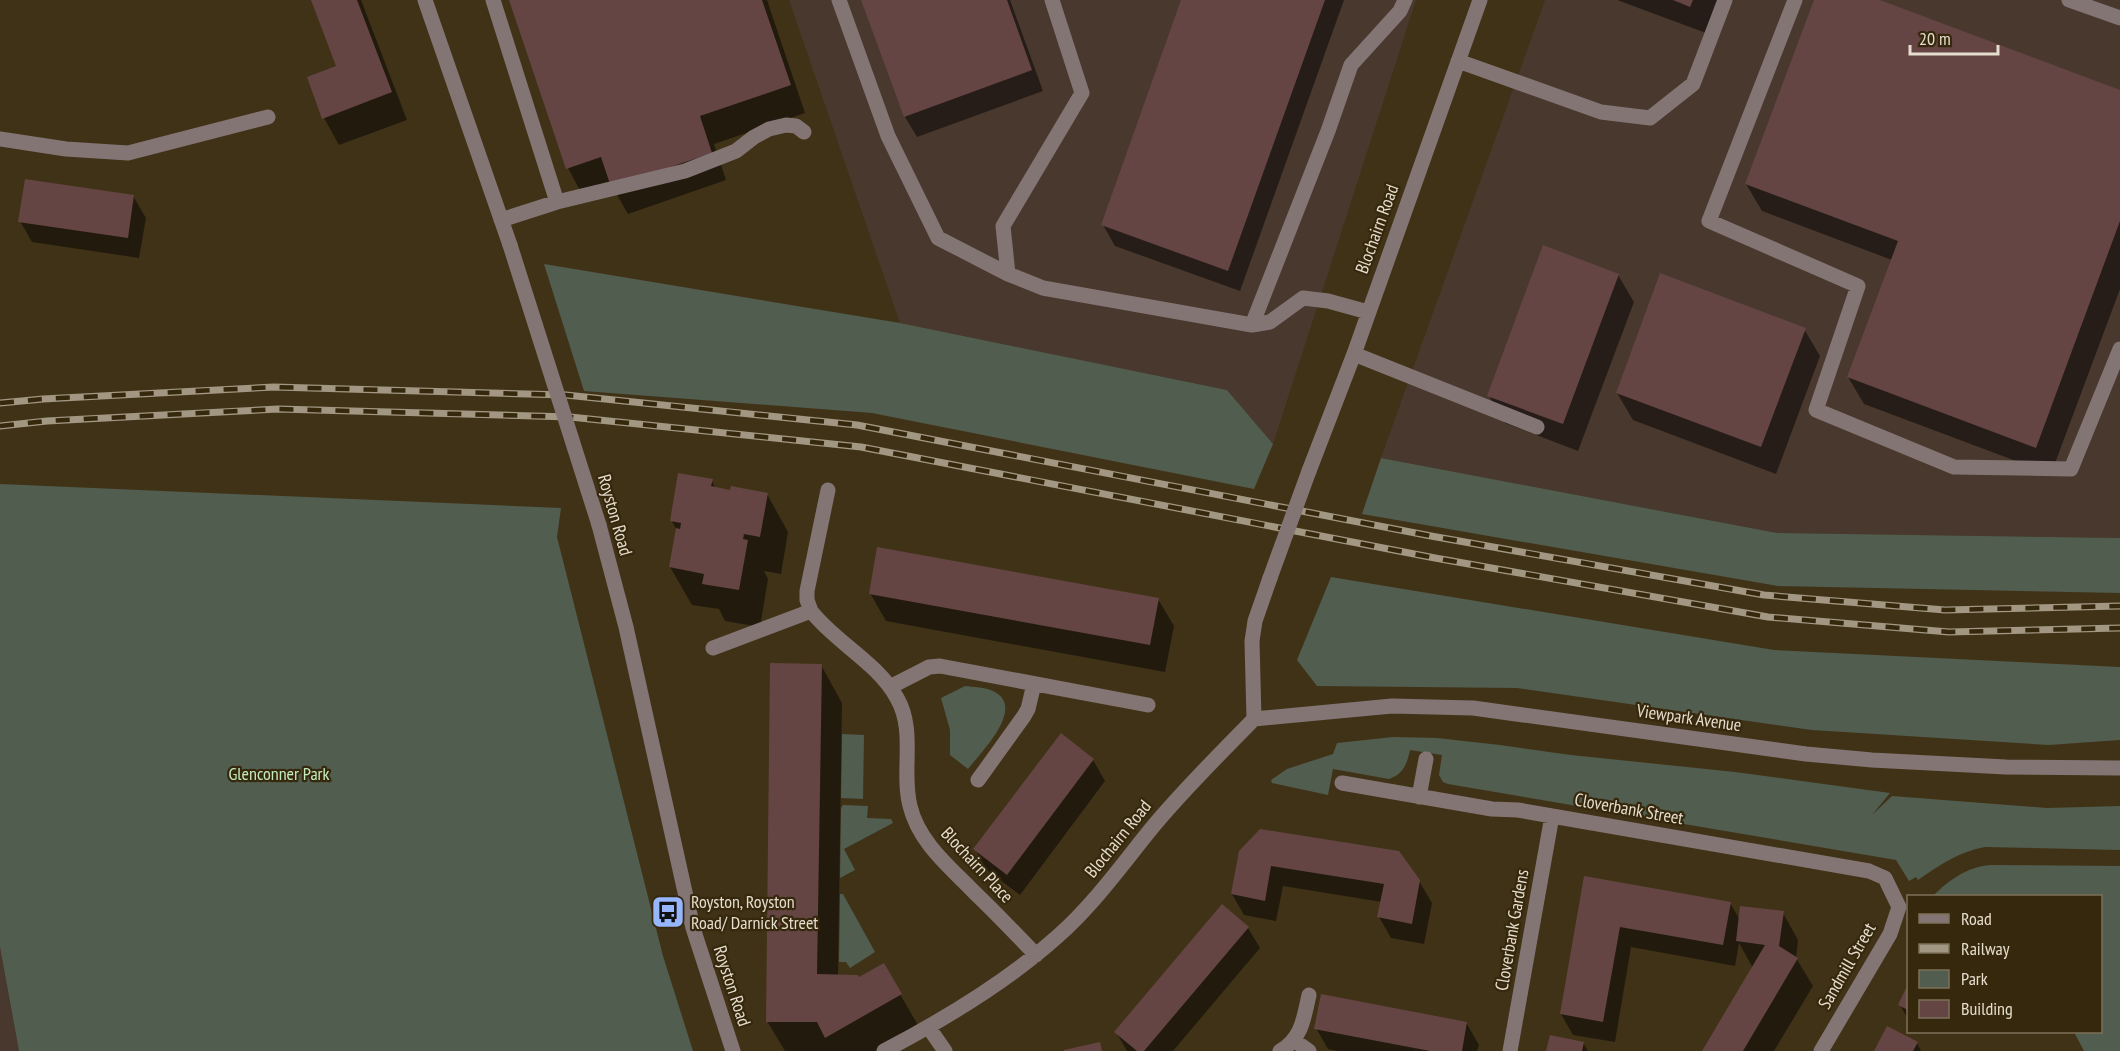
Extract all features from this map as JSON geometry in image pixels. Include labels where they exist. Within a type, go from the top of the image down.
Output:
[{"type":"street","name":"Royston Road","points":[[424,0],[510,245],[599,525],[626,627],[693,928],[733,1051]]},
{"type":"street","points":[[493,0],[557,202]]},
{"type":"street","points":[[838,0],[888,136],[938,238],[1008,274],[1043,288],[1252,325],[1270,321],[1303,298],[1328,301],[1368,312]]},
{"type":"street","points":[[1008,274],[1003,226],[1082,93],[1052,0]]},
{"type":"street","points":[[1252,325],[1328,131],[1351,64],[1400,11],[1405,0]]},
{"type":"street","name":"Blochairn Road","points":[[884,1051],[929,1028],[1036,955],[1083,912],[1172,804],[1254,719],[1252,641],[1255,621],[1354,354],[1480,0]]},
{"type":"street","points":[[1458,61],[1600,112],[1650,118],[1693,84],[1725,0]]},
{"type":"street","points":[[1795,0],[1709,221],[1858,286],[1816,410],[1954,467],[2071,469],[2120,349]]},
{"type":"street","points":[[2069,0],[2120,18]]},
{"type":"street","points":[[0,139],[66,149],[128,153],[268,117]]},
{"type":"street","points":[[501,220],[557,202],[685,171],[736,151],[769,129],[786,125],[796,126],[804,132]]},
{"type":"street","points":[[1354,354],[1537,428]]},
{"type":"street","points":[[713,648],[811,611],[807,591],[828,490]]},
{"type":"street","name":"Blochairn Place","points":[[811,611],[880,674],[903,710],[906,722],[906,776],[910,808],[924,838],[945,864],[1036,955]]},
{"type":"street","points":[[890,687],[929,667],[939,666],[1148,705]]},
{"type":"street","points":[[978,780],[1024,716],[1034,684]]},
{"type":"street","name":"Viewpark Avenue","points":[[1254,719],[1392,706],[1473,708],[1794,752],[1872,760],[2006,767],[2120,768]]},
{"type":"street","points":[[1419,797],[1426,759]]},
{"type":"street","name":"Cloverbank Street","points":[[1342,783],[1492,809],[1518,810],[1869,871],[1885,878],[1896,898]]},
{"type":"street","name":"Cloverbank Gardens","points":[[1510,1051],[1552,816]]},
{"type":"street","name":"Sandmill Street","points":[[1821,1051],[1890,934],[1899,908],[1896,898]]},
{"type":"street","points":[[1280,1051],[1295,1041],[1301,1028],[1309,995]]},
{"type":"street","points":[[929,1028],[945,1051]]},
{"type":"street","points":[[1295,1041],[1309,1051]]},
{"type":"shaded area","points":[[789,0],[1416,0],[1273,444],[1227,390],[900,323]]},
{"type":"shaded area","points":[[1545,0],[2120,0],[2120,538],[1777,533],[1381,458]]},
{"type":"shaded area","points":[[0,947],[19,1051],[0,1051]]},
{"type":"green space","points":[[544,264],[900,323],[1227,390],[1273,444],[1254,489],[872,413],[584,391]]},
{"type":"green space","points":[[1381,458],[1777,533],[2120,538],[2120,593],[1778,586],[1362,514]]},
{"type":"green space","name":"Glenconner Park","points":[[0,484],[561,508],[557,537],[663,956],[693,1051],[19,1051],[0,947]]},
{"type":"green space","points":[[1331,577],[1774,650],[2120,667],[2120,740],[2049,745],[1812,730],[1517,688],[1317,686],[1297,660]]},
{"type":"green space","points":[[965,686],[993,691],[1002,698],[1005,708],[998,730],[968,769],[950,755],[950,730],[941,698]]},
{"type":"green space","points":[[842,734],[864,735],[863,799],[841,798]]},
{"type":"green space","points":[[1393,737],[1437,738],[1500,745],[1571,755],[1735,772],[1890,793],[1872,815],[1892,796],[2047,808],[2120,806],[2120,850],[1985,847],[1958,856],[1941,864],[1918,880],[1916,877],[1909,881],[1896,860],[1448,784],[1443,782],[1439,775],[1442,755],[1410,750],[1406,764],[1401,771],[1389,779],[1333,769],[1328,795],[1272,783],[1271,780],[1287,769],[1333,754],[1337,743]]},
{"type":"green space","points":[[843,805],[868,806],[867,818],[891,819],[893,823],[844,849],[855,870],[840,878],[841,808]]},
{"type":"green space","points":[[1982,866],[2120,866],[2120,1051],[2084,1051],[2075,1033],[2102,1033],[2102,895],[1934,895],[1959,875]]},
{"type":"green space","points":[[840,894],[843,894],[875,952],[850,968],[846,962],[839,962]]},
{"type":"building","points":[[311,0],[357,0],[392,92],[322,119],[307,77],[336,66]]},
{"type":"building","points":[[509,0],[762,0],[791,85],[700,116],[712,153],[611,187],[601,157],[566,169]]},
{"type":"building","points":[[861,0],[1007,0],[1032,70],[904,117]]},
{"type":"building","points":[[1181,0],[1325,0],[1228,271],[1101,225]]},
{"type":"building","points":[[1673,0],[1693,0],[1690,7]]},
{"type":"building","points":[[1814,0],[1880,0],[2120,90],[2120,221],[2036,448],[1847,377],[1898,241],[1745,184]]},
{"type":"building","points":[[25,179],[134,195],[128,238],[18,222]]},
{"type":"building","points":[[1543,245],[1619,274],[1563,424],[1487,396]]},
{"type":"building","points":[[1660,273],[1806,328],[1761,447],[1616,393]]},
{"type":"building","points":[[678,473],[713,479],[711,486],[730,490],[731,486],[768,493],[760,537],[744,534],[743,539],[748,540],[739,590],[702,584],[704,574],[669,567],[676,528],[680,529],[681,523],[670,521]]},
{"type":"building","points":[[877,547],[1159,598],[1150,645],[869,594]]},
{"type":"building","points":[[770,663],[822,664],[817,974],[858,975],[859,977],[884,963],[902,994],[825,1038],[817,1022],[766,1022]]},
{"type":"building","points":[[1061,733],[1094,759],[1007,875],[973,849]]},
{"type":"building","points":[[1260,829],[1399,851],[1420,880],[1412,924],[1377,917],[1384,884],[1271,866],[1265,901],[1231,894],[1239,851]]},
{"type":"building","points":[[1584,876],[1731,902],[1723,945],[1620,927],[1603,1022],[1560,1014]]},
{"type":"building","points":[[1222,904],[1249,927],[1144,1051],[1137,1051],[1114,1032]]},
{"type":"building","points":[[1740,906],[1784,911],[1779,946],[1798,958],[1743,1051],[1702,1051],[1765,945],[1736,941]]},
{"type":"building","points":[[1907,986],[1907,1010],[1898,1005]]},
{"type":"building","points":[[1321,994],[1467,1022],[1462,1051],[1430,1051],[1314,1029]]},
{"type":"building","points":[[1887,1026],[1918,1042],[1913,1051],[1874,1051]]},
{"type":"building","points":[[1550,1035],[1584,1042],[1582,1051],[1546,1051]]},
{"type":"building","points":[[1100,1042],[1102,1051],[1064,1051],[1064,1050]]},
{"type":"railway","points":[[0,403],[274,387],[566,395],[857,425],[1431,536],[1764,595],[1945,610],[2120,606]]},
{"type":"railway","points":[[0,426],[47,421],[278,409],[570,417],[861,447],[1435,558],[1768,617],[1949,632],[2120,628]]},
{"type":"place","name":"Royston, Royston Road/ Darnick Street","points":[[668,912]]}]
